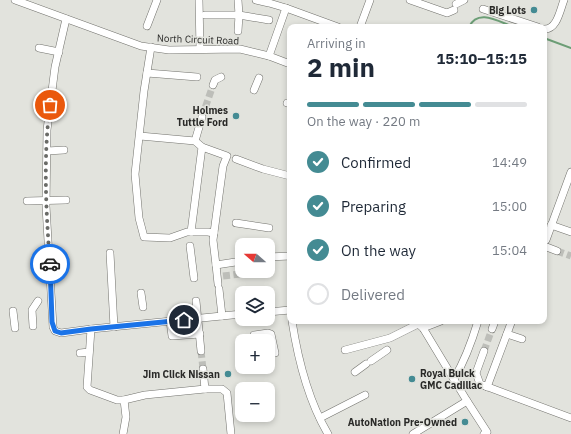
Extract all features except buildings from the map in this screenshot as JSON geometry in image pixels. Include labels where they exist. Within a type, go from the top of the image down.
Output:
[{"type":"street","name":"North Circuit Road","points":[[15,0],[141,46],[169,50],[240,49],[269,56],[287,63]]},
{"type":"street","points":[[147,26],[157,0]]},
{"type":"street","points":[[199,0],[200,49]]},
{"type":"street","points":[[238,0],[238,31]]},
{"type":"street","points":[[256,0],[276,2],[321,24]]},
{"type":"street","points":[[361,24],[370,0]]},
{"type":"street","points":[[410,0],[447,14],[464,0]]},
{"type":"street","points":[[547,29],[551,28],[556,23],[564,0]]},
{"type":"street","points":[[269,56],[286,8]]},
{"type":"street","points":[[483,9],[529,24]]},
{"type":"street","points":[[205,15],[239,15],[269,20]]},
{"type":"street","points":[[66,19],[55,67],[47,130],[46,201],[52,322],[55,331],[61,333],[235,315]]},
{"type":"street","points":[[151,47],[135,174],[139,218],[144,237],[170,238],[191,232],[214,233]]},
{"type":"street","points":[[38,48],[59,52]]},
{"type":"street","points":[[147,73],[197,77]]},
{"type":"street","points":[[213,85],[215,80],[221,77]]},
{"type":"street","points":[[254,90],[259,78]]},
{"type":"street","points":[[195,141],[202,117]]},
{"type":"street","points":[[140,136],[195,141],[202,147],[227,156],[223,166],[213,240],[218,265],[222,316]]},
{"type":"street","points":[[191,232],[202,147]]},
{"type":"street","points":[[47,150],[64,150]]},
{"type":"street","points":[[236,159],[287,175]]},
{"type":"street","points":[[547,237],[571,172]]},
{"type":"street","points":[[27,201],[66,200]]},
{"type":"street","points":[[236,223],[268,228]]},
{"type":"street","points":[[551,225],[571,232]]},
{"type":"street","points":[[547,244],[557,251]]},
{"type":"street","points":[[190,246],[194,278]]},
{"type":"street","points":[[110,253],[114,327]]},
{"type":"street","points":[[275,257],[287,256]]},
{"type":"street","points":[[218,265],[235,262]]},
{"type":"street","points":[[142,293],[143,307]]},
{"type":"street","points":[[33,326],[32,310],[38,301]]},
{"type":"street","points":[[196,302],[201,351]]},
{"type":"street","points":[[275,311],[287,310]]},
{"type":"street","points":[[13,311],[15,328]]},
{"type":"street","points":[[170,321],[172,336],[200,337]]},
{"type":"street","points":[[292,324],[298,357],[310,396],[328,434]]},
{"type":"street","points":[[345,350],[390,338],[418,324],[423,328],[487,432],[484,434]]},
{"type":"street","points":[[423,328],[433,324]]},
{"type":"street","points":[[454,379],[460,368],[477,324]]},
{"type":"street","points":[[492,329],[494,324]]},
{"type":"street","points":[[487,387],[511,324]]},
{"type":"street","points":[[91,329],[87,387],[90,390],[124,400],[145,395],[205,389],[222,389],[227,393],[231,434]]},
{"type":"street","points":[[261,334],[271,334]]},
{"type":"street","points":[[507,334],[522,339]]},
{"type":"street","points":[[354,372],[387,350]]},
{"type":"street","points":[[484,351],[476,373],[480,384],[571,418]]},
{"type":"street","points":[[80,353],[89,352]]},
{"type":"street","points":[[203,369],[205,389]]},
{"type":"street","points":[[320,418],[365,395]]},
{"type":"street","points":[[123,434],[126,417],[124,400]]},
{"type":"street","points":[[413,434],[467,401]]},
{"type":"waterway","points":[[471,24],[478,18],[483,17],[506,24]]},
{"type":"waterway","points":[[547,39],[571,48]]},
{"type":"tunnel","points":[[202,117],[213,85]]},
{"type":"tunnel","points":[[557,251],[571,256]]},
{"type":"tunnel","points":[[223,276],[235,275]]},
{"type":"tunnel","points":[[484,351],[492,329]]},
{"type":"tunnel","points":[[201,351],[203,369]]},
{"type":"way so far","points":[[50,105],[47,130],[46,201],[50,264]]},
{"type":"place","name":"Big Lots","points":[[534,10]]},
{"type":"place","name":"Holmes Tuttle Ford","points":[[236,116]]},
{"type":"place","name":"Jim Click Nissan","points":[[228,374]]},
{"type":"place","name":"Royal Buick GMC Cadillac","points":[[412,379]]},
{"type":"place","name":"AutoNation Pre-Owned","points":[[465,422]]},
{"type":"route","points":[[50,264],[52,322],[55,331],[61,333],[184,320]]}]
